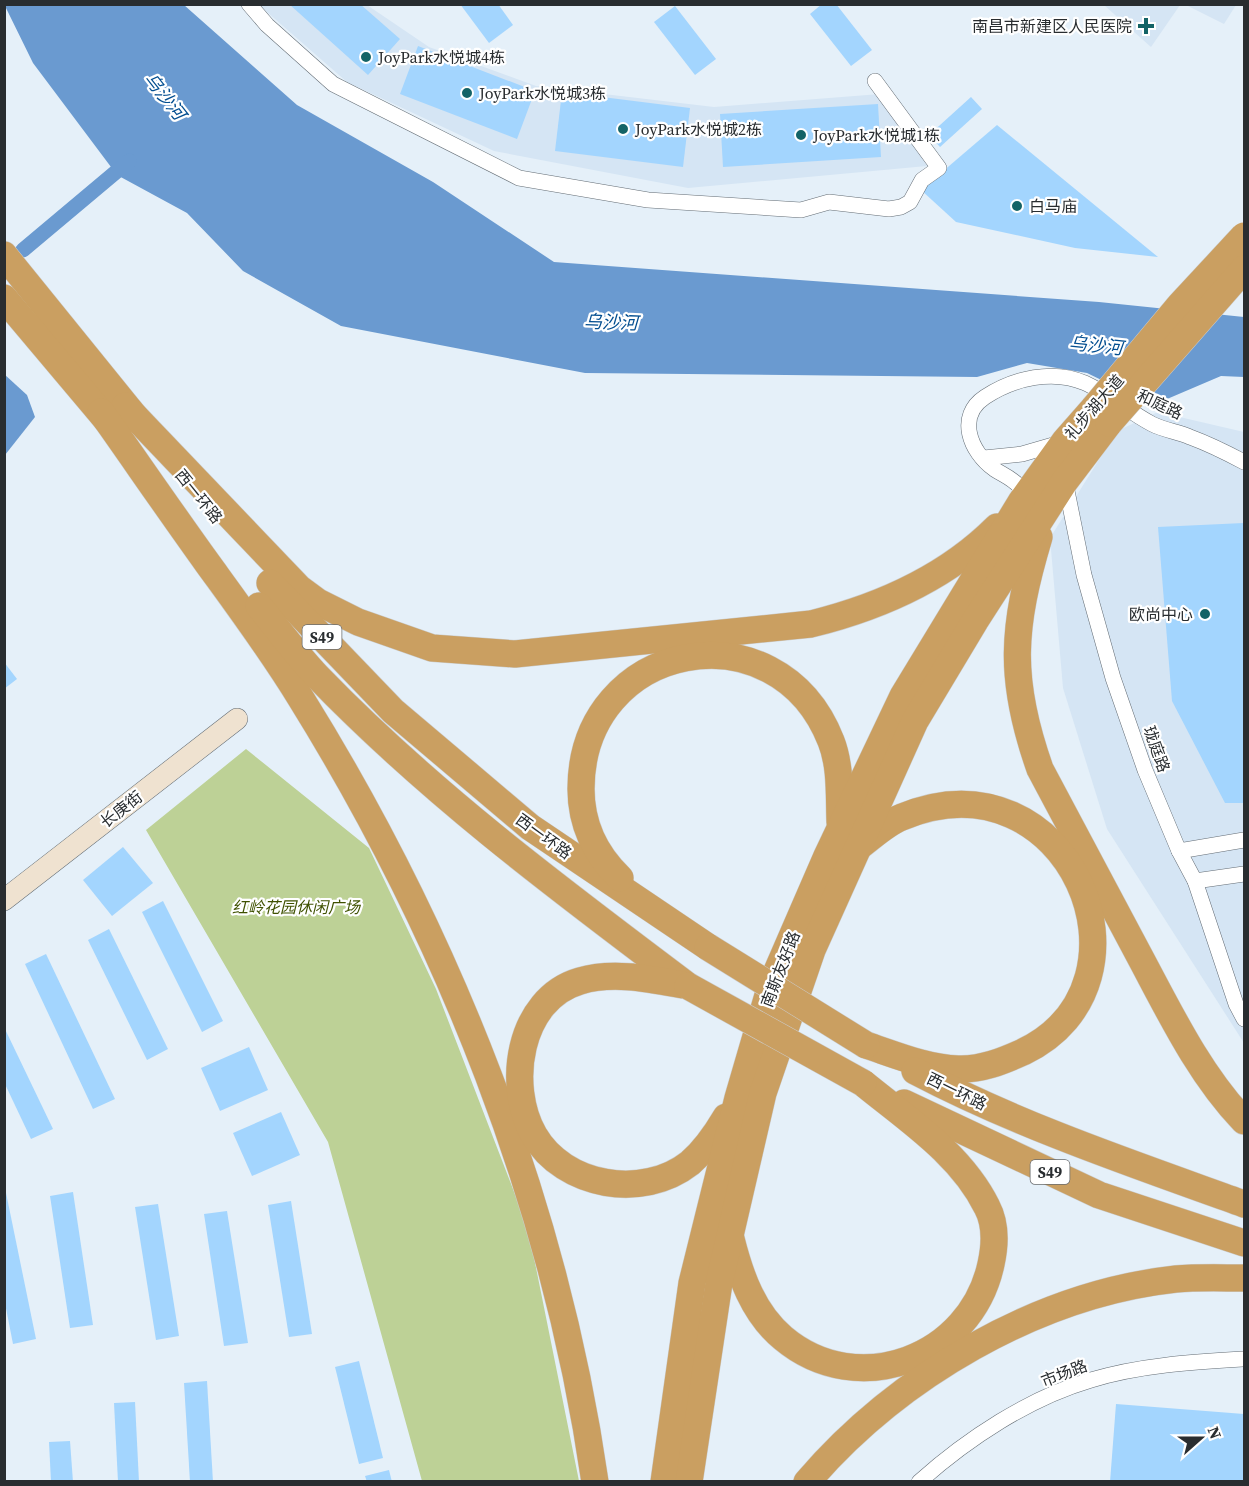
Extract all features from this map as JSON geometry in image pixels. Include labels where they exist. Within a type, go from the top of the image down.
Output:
[{"type":"highway","name":"礼步湖大道","points":[[1049,506],[1101,416],[1180,305],[1245,236]]},
{"type":"highway","name":"西一环路","points":[[4,255],[113,409],[316,675],[390,748],[530,867],[688,986],[863,1083],[1099,1195],[1245,1243]]},
{"type":"highway","name":"礼步湖大道","points":[[1021,502],[1065,441],[1101,416],[1245,269]]},
{"type":"highway","name":"西一环路","points":[[4,298],[113,409],[271,584],[393,711],[530,827],[708,947],[866,1045],[973,1101],[1110,1157],[1245,1204]]},
{"type":"highway","points":[[113,409],[299,588],[318,602],[358,622],[432,648],[515,654],[770,629],[831,619],[872,606],[915,587],[981,542],[1021,502]]},
{"type":"highway","points":[[113,409],[301,697],[374,825],[431,938],[499,1106],[545,1245],[571,1343],[595,1482]]},
{"type":"highway","name":"南斯友好路","points":[[689,1482],[719,1283],[763,1093],[848,838],[903,696],[1021,502]]},
{"type":"highway","points":[[1049,506],[1023,590],[1016,634],[1016,672],[1021,710],[1029,740],[1040,769],[1170,1014],[1201,1066],[1228,1104],[1245,1121]]},
{"type":"highway","name":"南斯友好路","points":[[664,1482],[692,1283],[738,1098],[771,984],[848,838],[915,721],[975,621],[1049,506]]},
{"type":"highway","points":[[708,947],[618,876],[597,850],[586,826],[581,797],[581,767],[589,738],[601,712],[619,690],[645,672],[681,657],[715,654],[747,659],[771,669],[807,699],[822,720],[832,744],[848,838],[927,808],[950,804],[979,806],[1007,813],[1033,826],[1054,843],[1070,863],[1090,914],[1092,941],[1089,973],[1067,1018],[1031,1048],[985,1066],[959,1070],[928,1065],[866,1045]]},
{"type":"highway","points":[[688,986],[644,978],[609,976],[578,981],[551,998],[532,1020],[522,1047],[519,1080],[523,1108],[534,1135],[552,1156],[581,1176],[612,1184],[639,1184],[667,1176],[689,1163],[712,1140],[738,1098]]},
{"type":"highway","points":[[730,1234],[739,1270],[759,1310],[781,1336],[805,1354],[840,1366],[877,1369],[909,1360],[945,1342],[968,1317],[986,1288],[995,1243],[988,1209],[971,1180],[943,1150],[863,1083]]},
{"type":"highway","points":[[807,1482],[835,1449],[895,1396],[954,1356],[1028,1320],[1100,1294],[1176,1279],[1245,1278]]},
{"type":"street","points":[[249,4],[267,26],[333,84],[430,135],[519,178],[648,200],[801,210],[829,202],[889,209],[900,207],[909,201],[922,180],[939,168],[875,81]]},
{"type":"street","name":"和庭路","points":[[1021,502],[1020,487],[984,458],[971,441],[967,429],[974,407],[980,400],[1022,380],[1046,377],[1086,383],[1153,424],[1192,438],[1245,462]]},
{"type":"street","points":[[984,458],[1022,454],[1065,441]]},
{"type":"street","name":"珑庭路","points":[[1065,481],[1084,575],[1113,678],[1145,770],[1179,851],[1196,881],[1236,1004],[1245,1019]]},
{"type":"street","name":"长庚街","points":[[4,900],[237,719]]},
{"type":"street","points":[[1179,851],[1245,840]]},
{"type":"street","points":[[1196,881],[1245,874]]},
{"type":"street","name":"市场路","points":[[919,1482],[986,1432],[1048,1397],[1091,1380],[1165,1365],[1245,1359]]},
{"type":"shaded area","points":[[259,5],[367,5],[429,47],[536,86],[714,107],[880,94],[927,166],[688,188],[494,151],[347,82]]},
{"type":"shaded area","name":"南昌市新建区人民医院","points":[[1104,5],[1180,5],[1151,47]]},
{"type":"shaded area","points":[[1186,5],[1236,5],[1224,24]]},
{"type":"shaded area","points":[[1158,412],[1244,432],[1244,1043],[1107,829],[1063,688],[1050,538],[1117,431]]},
{"type":"green space","name":"红岭花园休闲广场","points":[[246,749],[369,848],[436,989],[528,1228],[579,1481],[422,1481],[328,1142],[146,830]]},
{"type":"water","name":"乌沙河","points":[[184,5],[297,105],[433,182],[554,262],[1099,302],[1244,317],[1244,377],[1221,376],[1153,405],[1087,373],[1027,363],[977,377],[585,373],[341,326],[243,271],[187,213],[117,175],[33,63],[5,6]]},
{"type":"water","points":[[4,374],[27,395],[35,417],[5,455]]},
{"type":"building","name":"JoyPark水悦城4栋","points":[[289,4],[360,4],[400,39],[368,75]]},
{"type":"building","points":[[460,4],[498,4],[513,25],[489,43]]},
{"type":"building","points":[[822,4],[836,4],[872,50],[851,66],[810,14]]},
{"type":"building","points":[[675,6],[716,59],[695,75],[654,22]]},
{"type":"building","name":"JoyPark水悦城3栋","points":[[418,46],[535,91],[517,139],[400,94]]},
{"type":"building","name":"JoyPark水悦城2栋","points":[[562,92],[690,108],[683,167],[555,151]]},
{"type":"building","points":[[971,97],[982,109],[940,147],[929,135]]},
{"type":"building","name":"JoyPark水悦城1栋","points":[[878,104],[881,157],[723,167],[720,114]]},
{"type":"building","name":"白马庙","points":[[997,125],[1158,257],[1075,248],[956,222],[921,190]]},
{"type":"building","name":"欧尚中心","points":[[1244,523],[1244,803],[1225,803],[1172,701],[1158,527]]},
{"type":"building","points":[[4,662],[17,679],[4,689]]},
{"type":"building","points":[[123,847],[153,883],[112,916],[83,880]]},
{"type":"building","points":[[163,901],[223,1021],[202,1032],[142,912]]},
{"type":"building","points":[[109,929],[168,1049],[147,1060],[88,940]]},
{"type":"building","points":[[46,954],[115,1099],[93,1109],[25,964]]},
{"type":"building","points":[[4,1027],[53,1129],[31,1139],[4,1082]]},
{"type":"building","points":[[249,1047],[268,1090],[220,1111],[201,1068]]},
{"type":"building","points":[[281,1112],[300,1155],[252,1176],[233,1133]]},
{"type":"building","points":[[4,1183],[36,1339],[13,1344],[4,1298]]},
{"type":"building","points":[[73,1192],[93,1325],[70,1328],[50,1196]]},
{"type":"building","points":[[291,1201],[312,1334],[289,1337],[268,1205]]},
{"type":"building","points":[[158,1204],[179,1336],[156,1340],[135,1207]]},
{"type":"building","points":[[227,1211],[248,1343],[224,1346],[204,1214]]},
{"type":"building","points":[[359,1361],[383,1458],[359,1464],[335,1367]]},
{"type":"building","points":[[207,1381],[213,1482],[190,1482],[184,1383]]},
{"type":"building","points":[[135,1402],[139,1482],[118,1482],[114,1403]]},
{"type":"building","points":[[1116,1404],[1244,1414],[1244,1482],[1110,1482]]},
{"type":"building","points":[[70,1441],[73,1482],[51,1482],[49,1442]]},
{"type":"building","points":[[389,1470],[392,1482],[367,1482],[365,1476]]},
{"type":"waterway","points":[[23,250],[129,161]]},
{"type":"place","name":"南昌市新建区人民医院","points":[[1146,26]]},
{"type":"place","name":"JoyPark水悦城4栋","points":[[366,57]]},
{"type":"place","name":"JoyPark水悦城3栋","points":[[467,93]]},
{"type":"place","name":"JoyPark水悦城2栋","points":[[623,129]]},
{"type":"place","name":"JoyPark水悦城1栋","points":[[801,135]]},
{"type":"place","name":"白马庙","points":[[1017,206]]},
{"type":"place","name":"欧尚中心","points":[[1205,614]]}]
